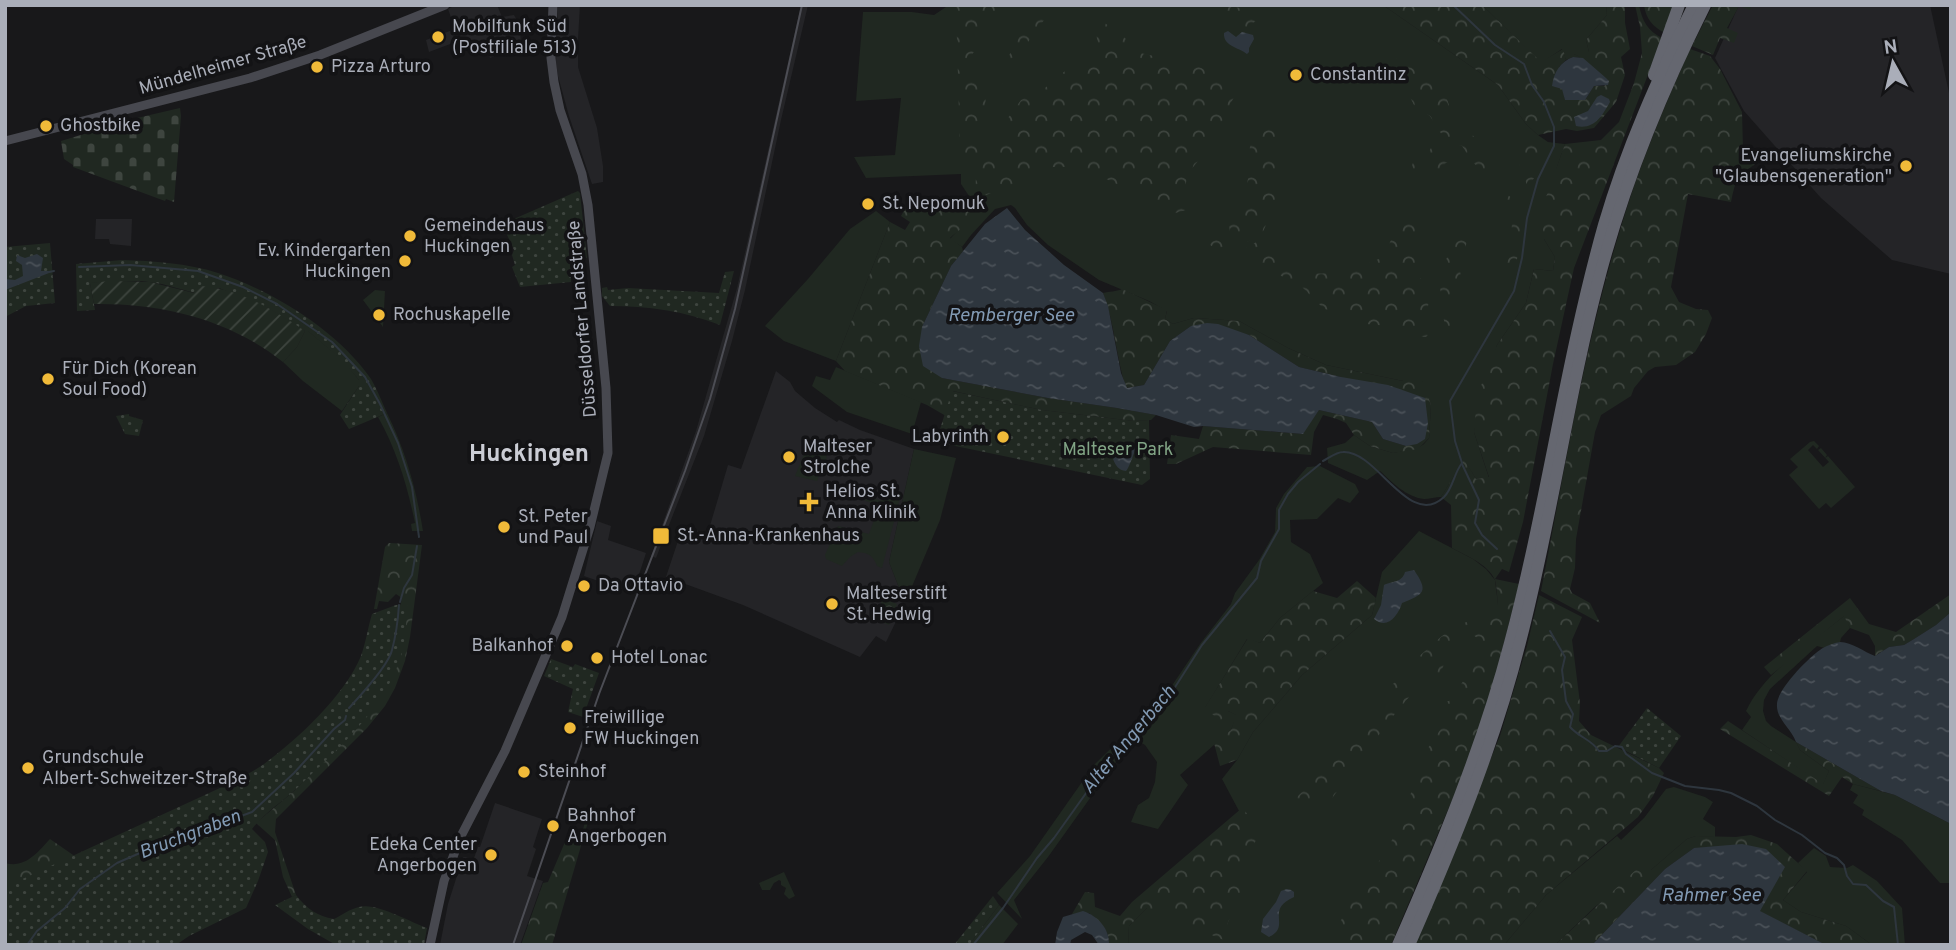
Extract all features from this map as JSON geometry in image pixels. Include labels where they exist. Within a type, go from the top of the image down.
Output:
[{"type":"highway","points":[[1642,119],[1658,61],[1679,5]]},
{"type":"highway","points":[[1398,945],[1468,775],[1498,687],[1523,593],[1560,409],[1604,223],[1642,119],[1694,5]]},
{"type":"highway","points":[[1409,945],[1477,777],[1507,689],[1532,594],[1589,320],[1614,224],[1660,100],[1705,5]]},
{"type":"main road","name":"Mündelheimer Straße","points":[[5,141],[250,78],[320,55],[444,5]]},
{"type":"main road","name":"Düsseldorfer Landstraße","points":[[431,943],[444,881],[460,838],[510,742],[562,617],[590,527],[608,453],[606,388],[588,205],[554,82],[551,58],[552,5]]},
{"type":"shaded area","points":[[456,5],[497,5],[502,17],[514,15],[520,26],[521,45],[490,58],[484,42],[470,47],[466,38],[429,52],[426,40],[455,29],[448,9]]},
{"type":"shaded area","points":[[558,5],[580,5],[578,67],[597,128],[603,182],[592,184],[558,76]]},
{"type":"shaded area","points":[[801,5],[808,5],[732,341],[704,436],[656,558],[651,556],[696,431],[737,288]]},
{"type":"shaded area","points":[[1739,5],[1930,5],[1951,102],[1951,274],[1892,260],[1821,198],[1744,111],[1715,58]]},
{"type":"shaded area","points":[[96,219],[132,219],[131,246],[110,244],[109,239],[95,239]]},
{"type":"shaded area","name":"Helios St. Anna Klinik","points":[[776,371],[815,408],[837,422],[839,420],[914,449],[889,562],[905,603],[886,642],[876,636],[860,657],[743,605],[666,577],[683,526],[711,535],[713,530],[709,529],[728,465],[741,469]]},
{"type":"shaded area","points":[[597,521],[611,526],[608,540],[646,553],[633,593],[584,576]]},
{"type":"shaded area","points":[[495,803],[542,819],[527,876],[543,881],[520,945],[440,945],[448,904],[463,857],[474,858]]},
{"type":"green space","points":[[949,5],[1383,5],[1498,85],[1526,124],[1538,135],[1548,142],[1565,144],[1557,167],[1544,239],[1555,257],[1553,271],[1534,269],[1526,303],[1497,345],[1474,432],[1489,478],[1476,479],[1464,460],[1441,497],[1424,499],[1405,492],[1380,471],[1367,480],[1328,463],[1327,448],[1345,443],[1354,435],[1370,446],[1393,453],[1418,448],[1424,444],[1429,438],[1431,405],[1422,381],[1403,381],[1326,365],[1239,321],[1194,318],[1173,324],[1165,319],[1167,311],[1099,280],[1048,245],[1011,205],[995,209],[962,247],[950,239],[958,230],[969,196],[961,184],[961,174],[866,178],[854,157],[895,155],[901,98],[856,101],[863,12],[934,15]]},
{"type":"green space","points":[[956,5],[1019,5],[994,20],[968,65],[967,76],[987,90],[983,121],[978,135],[979,142],[988,147],[997,146],[1005,122],[1021,100],[1045,88],[1072,65],[1098,51],[1096,28],[1102,21],[1125,38],[1136,52],[1194,65],[1225,77],[1243,80],[1244,85],[1230,105],[1213,142],[1187,178],[1186,210],[1165,216],[1120,186],[1087,171],[1070,167],[1035,171],[1015,185],[986,195],[975,190],[976,178],[960,152]]},
{"type":"green space","points":[[1383,5],[1482,5],[1541,62],[1563,49],[1566,60],[1559,67],[1565,100],[1585,100],[1594,86],[1605,86],[1588,64],[1574,54],[1575,50],[1589,52],[1586,40],[1607,15],[1606,5],[1625,5],[1630,49],[1621,57],[1625,75],[1616,102],[1594,128],[1577,131],[1566,129],[1538,135],[1526,124],[1498,85]]},
{"type":"green space","points":[[1482,5],[1606,5],[1607,15],[1586,40],[1589,52],[1574,54],[1583,58],[1573,57],[1566,60],[1562,49],[1541,63]]},
{"type":"green space","points":[[1635,5],[1639,5],[1649,29],[1662,38],[1574,268],[1523,522],[1509,572],[1502,569],[1495,579],[1519,584],[1493,686],[1463,774],[1391,945],[1327,945],[1366,876],[1387,852],[1411,793],[1423,773],[1426,751],[1442,727],[1443,702],[1449,701],[1474,663],[1478,647],[1472,629],[1498,604],[1496,583],[1492,574],[1476,561],[1452,548],[1451,505],[1441,497],[1464,459],[1476,479],[1489,477],[1474,432],[1477,396],[1497,345],[1526,303],[1534,269],[1553,271],[1555,257],[1544,239],[1541,211],[1565,144],[1601,140],[1619,122],[1642,53]]},
{"type":"green space","points":[[1644,5],[1676,5],[1665,33],[1651,22]]},
{"type":"green space","points":[[1713,5],[1752,5],[1750,10],[1739,6],[1727,28],[1738,33],[1734,43],[1720,38],[1713,55],[1692,46]]},
{"type":"green space","points":[[1217,8],[1250,9],[1257,15],[1256,21],[1247,27],[1233,24],[1214,11]]},
{"type":"green space","points":[[1042,9],[1046,10],[1047,16],[1002,84],[999,81],[1005,63],[1020,35],[1031,26],[1034,15]]},
{"type":"green space","points":[[1690,49],[1710,56],[1720,69],[1742,112],[1743,150],[1755,164],[1738,180],[1731,202],[1688,194],[1671,287],[1679,302],[1696,309],[1708,310],[1712,318],[1706,334],[1695,352],[1676,365],[1655,367],[1648,371],[1631,396],[1601,415],[1595,432],[1570,589],[1572,593],[1590,603],[1600,623],[1541,591],[1576,408],[1608,272],[1644,159]]},
{"type":"green space","points":[[1393,58],[1405,61],[1431,77],[1447,99],[1454,121],[1471,133],[1479,143],[1491,163],[1492,170],[1478,166],[1462,146],[1447,143],[1430,116],[1414,105],[1409,95],[1410,84],[1392,61]]},
{"type":"green space","points":[[180,108],[174,202],[73,167],[64,159],[61,141]]},
{"type":"green space","points":[[1260,128],[1280,131],[1275,205],[1261,236],[1230,250],[1217,249],[1210,245],[1210,242],[1228,235],[1229,225],[1235,222],[1235,216],[1240,216],[1249,199],[1251,191],[1247,183],[1251,167],[1250,146],[1253,132]]},
{"type":"green space","points":[[1525,131],[1548,147],[1537,173],[1527,185],[1516,155]]},
{"type":"green space","points":[[1433,143],[1448,162],[1444,164],[1446,166],[1442,179],[1430,173],[1412,178],[1414,158],[1426,154]]},
{"type":"green space","points":[[1500,188],[1517,206],[1524,229],[1516,268],[1510,275],[1507,266],[1512,224],[1508,218],[1506,202],[1499,195]]},
{"type":"green space","points":[[578,191],[587,258],[575,259],[571,264],[571,282],[520,287],[512,267],[515,265],[512,255],[514,250],[502,224]]},
{"type":"green space","points":[[969,196],[972,219],[950,238],[962,247],[963,251],[951,266],[922,327],[942,378],[1156,415],[1151,420],[1134,421],[1042,410],[953,391],[946,416],[927,405],[845,371],[836,361],[890,222],[905,230],[910,222],[901,216],[908,203],[965,200]]},
{"type":"green space","points":[[876,211],[890,222],[836,361],[784,341],[765,326],[850,229]]},
{"type":"green space","points":[[1408,217],[1416,221],[1420,231],[1415,264],[1429,298],[1427,315],[1430,333],[1426,337],[1411,336],[1390,326],[1347,320],[1338,312],[1324,309],[1298,283],[1242,255],[1242,250],[1260,240],[1298,270],[1318,274],[1341,271],[1383,257],[1395,224]]},
{"type":"green space","points":[[1456,236],[1463,237],[1467,242],[1461,258],[1467,263],[1467,268],[1460,271],[1462,281],[1454,295],[1455,310],[1447,332],[1444,330],[1440,309],[1442,298],[1438,279]]},
{"type":"green space","points":[[50,243],[55,303],[26,306],[5,317],[5,247]]},
{"type":"green space","points":[[122,260],[170,263],[218,273],[282,302],[322,329],[357,361],[371,379],[387,413],[349,429],[340,415],[359,386],[359,380],[343,361],[308,331],[268,308],[219,288],[195,293],[142,281],[90,283],[95,310],[77,311],[76,264]]},
{"type":"green space","points":[[734,271],[720,325],[666,310],[610,306],[602,296],[602,288],[607,287],[608,290],[628,288],[719,293],[725,272]]},
{"type":"green space","points":[[150,282],[194,293],[200,286],[228,291],[268,308],[305,331],[297,347],[283,362],[262,347],[217,324],[169,311],[119,304],[94,304],[90,283]]},
{"type":"green space","points":[[1122,289],[1167,310],[1165,319],[1173,324],[1194,318],[1239,321],[1326,365],[1403,381],[1422,381],[1433,388],[1429,399],[1429,438],[1418,449],[1393,453],[1370,446],[1354,435],[1346,423],[1323,415],[1314,432],[1311,455],[1213,447],[1176,464],[1167,464],[1171,435],[1199,439],[1203,426],[1302,434],[1319,410],[1372,422],[1383,439],[1406,446],[1341,377],[1299,367],[1249,335],[1191,326],[1170,341],[1144,385],[1126,388],[1103,293]]},
{"type":"green space","points":[[375,290],[385,291],[383,327],[363,300]]},
{"type":"green space","points":[[307,330],[344,361],[359,380],[359,386],[342,411],[283,362],[297,347]]},
{"type":"green space","points":[[836,367],[921,402],[912,434],[847,412],[812,386],[816,376],[830,380]]},
{"type":"green space","name":"Malteser Park","points":[[952,391],[1042,410],[1134,421],[1149,420],[1150,479],[1142,485],[936,442]]},
{"type":"green space","points":[[387,413],[410,470],[423,531],[412,531],[411,524],[415,523],[405,482],[378,417]]},
{"type":"green space","points":[[129,414],[143,420],[139,436],[125,434],[116,416]]},
{"type":"green space","points":[[810,440],[823,447],[827,457],[817,481],[795,476]]},
{"type":"green space","points":[[1814,441],[1819,446],[1817,449],[1813,445],[1808,450],[1823,467],[1829,462],[1825,458],[1828,456],[1855,487],[1831,508],[1826,503],[1819,509],[1789,475],[1798,467],[1790,459]]},
{"type":"green space","points":[[1821,448],[1827,455],[1825,458],[1818,450]]},
{"type":"green space","points":[[914,449],[956,458],[940,520],[905,603],[889,562]]},
{"type":"green space","points":[[1320,466],[1355,484],[1359,492],[1350,503],[1338,498],[1317,519],[1290,520],[1291,542],[1310,554],[1323,583],[1280,618],[1260,643],[1247,639],[1205,708],[1237,715],[1231,730],[1180,775],[1188,785],[1158,829],[1131,822],[1138,805],[1149,798],[1155,782],[1157,762],[1145,745],[1133,738],[1014,900],[1022,919],[997,893],[1030,856],[1094,765],[1167,693],[1259,560],[1275,532],[1276,508],[1284,494],[1307,467]]},
{"type":"green space","points":[[887,489],[901,494],[882,568],[877,566],[870,555],[862,552],[850,557],[842,566],[826,559],[825,555],[838,526],[869,534],[879,506],[864,500],[866,495],[881,501]]},
{"type":"green space","points":[[1419,531],[1473,559],[1486,569],[1495,580],[1498,604],[1479,659],[1362,945],[1128,945],[1129,926],[1147,908],[1247,826],[1222,779],[1253,732],[1302,675],[1372,615],[1382,572]]},
{"type":"green space","points":[[389,543],[422,545],[405,661],[385,706],[367,728],[276,819],[275,832],[296,895],[292,897],[283,877],[275,840],[256,823],[294,791],[360,725],[382,685],[396,669],[389,662],[402,598],[396,594],[388,602],[379,601],[377,609],[374,609],[385,547]]},
{"type":"green space","points":[[1357,581],[1376,598],[1372,615],[1302,675],[1253,732],[1237,760],[1220,766],[1214,743],[1231,730],[1236,715],[1228,711],[1221,720],[1204,709],[1248,638],[1260,643],[1280,618],[1313,591],[1337,598]]},
{"type":"green space","points":[[1951,594],[1951,612],[1904,645],[1889,647],[1875,656],[1875,646],[1869,635],[1850,628],[1844,616],[1771,675],[1764,667],[1850,598],[1869,624],[1896,632]]},
{"type":"green space","points":[[1539,595],[1582,617],[1572,640],[1580,703],[1579,721],[1591,735],[1659,768],[1664,773],[1653,796],[1638,817],[1546,895],[1504,945],[1415,945],[1500,736]]},
{"type":"green space","points":[[883,598],[897,604],[889,625],[875,619]]},
{"type":"green space","points":[[408,604],[402,653],[394,674],[372,711],[327,759],[252,829],[265,842],[268,852],[246,908],[176,945],[5,945],[5,887],[229,784],[264,764],[305,729],[344,686],[361,656],[372,614],[396,605]]},
{"type":"green space","points":[[1845,615],[1850,628],[1840,642],[1825,648],[1817,646],[1770,689],[1764,700],[1766,721],[1796,742],[1800,750],[1829,771],[1823,785],[1742,730],[1751,717],[1746,711],[1765,683],[1790,658]]},
{"type":"green space","points":[[1474,619],[1468,628],[1470,640],[1446,659],[1440,675],[1432,681],[1415,672],[1416,659],[1442,636]]},
{"type":"green space","points":[[551,659],[599,673],[583,717],[568,712],[573,689],[544,676]]},
{"type":"green space","points":[[1407,673],[1411,673],[1416,679],[1414,691],[1327,805],[1294,809],[1291,803],[1385,709],[1380,694]]},
{"type":"green space","points":[[1647,708],[1681,736],[1659,768],[1618,747]]},
{"type":"green space","points":[[1728,721],[1823,784],[1829,771],[1800,750],[1796,742],[1881,791],[1853,784],[1842,777],[1829,796],[1720,729]]},
{"type":"green space","points":[[1853,784],[1895,795],[1951,824],[1951,883],[1940,883],[1902,840],[1862,815],[1864,810],[1853,803],[1858,795],[1850,790]]},
{"type":"green space","points":[[1674,787],[1713,802],[1703,819],[1715,827],[1715,837],[1696,836],[1687,839],[1651,870],[1596,906],[1555,945],[1504,945],[1546,895],[1617,836],[1621,840],[1644,818],[1666,789]]},
{"type":"green space","points":[[1242,808],[1252,819],[1256,840],[1248,857],[1239,898],[1228,922],[1226,941],[1147,908],[1129,926],[1128,945],[1109,945],[1106,931],[1093,916],[1089,913],[1072,914],[1085,892],[1094,893],[1095,907],[1120,916],[1132,902]]},
{"type":"green space","points":[[585,822],[588,822],[552,945],[521,945],[543,883],[548,882],[565,842],[573,834],[582,834]]},
{"type":"green space","points":[[1751,835],[1777,844],[1807,871],[1783,900],[1801,912],[1846,926],[1872,945],[1826,945],[1759,911],[1694,848],[1665,869],[1592,945],[1555,945],[1639,867],[1651,870],[1687,839],[1696,836]]},
{"type":"green space","points":[[50,839],[76,857],[5,893],[5,863],[19,864],[25,861]]},
{"type":"green space","points":[[1814,848],[1826,856],[1830,867],[1847,868],[1853,865],[1877,881],[1902,908],[1905,945],[1872,945],[1846,926],[1801,912],[1783,900],[1807,872],[1798,863]]},
{"type":"green space","points":[[784,872],[795,896],[789,899],[784,894],[786,888],[779,880],[770,890],[762,890],[759,883]]},
{"type":"green space","points":[[296,895],[313,911],[334,919],[352,909],[366,906],[393,913],[427,928],[424,945],[336,945],[275,905]]},
{"type":"green space","points":[[993,896],[999,905],[969,945],[954,945]]},
{"type":"green space","points":[[999,905],[1018,924],[1002,945],[969,945]]},
{"type":"water","points":[[1228,31],[1236,37],[1242,32],[1253,35],[1254,39],[1247,54],[1226,41],[1224,33]]},
{"type":"water","points":[[1573,57],[1583,58],[1609,81],[1608,85],[1594,86],[1585,100],[1565,100],[1562,89],[1552,86],[1558,68]]},
{"type":"water","points":[[1601,95],[1610,102],[1600,117],[1588,126],[1576,126],[1574,117],[1588,111]]},
{"type":"water","name":"Remberger See","points":[[1007,208],[1025,230],[1064,265],[1103,293],[1121,373],[1127,388],[1144,385],[1170,341],[1191,326],[1218,324],[1249,335],[1299,367],[1388,385],[1425,398],[1428,423],[1425,439],[1406,446],[1383,439],[1372,422],[1319,410],[1303,434],[1194,427],[1156,415],[942,378],[923,366],[919,346],[922,327],[951,266],[985,224]]},
{"type":"water","points":[[37,254],[43,258],[41,271],[49,273],[5,290],[5,279],[15,280],[23,276],[22,265],[16,261],[17,255],[25,258]]},
{"type":"water","points":[[1130,443],[1136,446],[1126,471],[1118,467],[1113,459]]},
{"type":"water","points":[[1414,570],[1422,583],[1422,591],[1402,603],[1398,613],[1388,622],[1374,619],[1381,605],[1384,585],[1399,580],[1405,572]]},
{"type":"water","points":[[1951,612],[1951,824],[1895,795],[1881,791],[1796,742],[1779,714],[1777,704],[1782,691],[1794,675],[1824,647],[1844,642],[1875,656],[1889,647],[1904,645]]},
{"type":"water","name":"Rahmer See","points":[[1742,844],[1766,849],[1785,867],[1760,911],[1826,945],[1592,945],[1665,869],[1694,848]]},
{"type":"water","points":[[1287,889],[1294,892],[1294,897],[1281,907],[1278,928],[1269,937],[1261,932],[1263,919],[1281,891]]},
{"type":"water","points":[[1083,911],[1102,924],[1109,945],[1099,945],[1092,935],[1085,932],[1071,940],[1070,945],[1055,945],[1063,917]]},
{"type":"waterway","name":"Alter Angerbach","points":[[1323,461],[1340,452],[1356,455],[1418,504],[1431,504],[1444,497],[1462,463],[1455,441],[1450,401],[1514,291],[1527,218],[1538,179],[1554,146],[1554,127],[1524,64],[1495,45],[1453,5]]},
{"type":"waterway","name":"Bruchgraben","points":[[79,267],[130,265],[198,271],[243,287],[277,304],[332,342],[365,377],[398,443],[412,487],[419,537]]},
{"type":"waterway","name":"Bruchgraben","points":[[49,272],[54,271]]},
{"type":"waterway","name":"Alter Angerbach","points":[[973,945],[1003,908],[1119,747],[1170,695],[1202,645],[1257,578],[1261,561],[1279,529],[1279,510],[1298,482],[1320,464]]},
{"type":"waterway","points":[[1462,464],[1479,500],[1475,523],[1482,535],[1497,549]]},
{"type":"waterway","name":"Bruchgraben","points":[[400,602],[412,575],[417,546]]},
{"type":"waterway","name":"Bruchgraben","points":[[349,708],[374,680],[390,656],[399,605]]},
{"type":"waterway","points":[[1550,631],[1565,657],[1562,670],[1566,701],[1573,714],[1570,727],[1574,731],[1599,751],[1607,751],[1615,746],[1622,747],[1626,754],[1652,773],[1685,786],[1731,793],[1757,806],[1825,853],[1837,858],[1844,865],[1853,884],[1866,885],[1894,907],[1898,945]]},
{"type":"waterway","name":"Bruchgraben","points":[[27,945],[37,931],[65,908],[80,889],[117,863],[156,846],[185,839],[198,830],[252,812],[294,773],[346,716]]},
{"type":"tram line","points":[[513,945],[599,694],[710,399],[735,309],[802,5]]},
{"type":"place","name":"Mobilfunk Süd (Postfiliale 513)","points":[[438,37]]},
{"type":"place","name":"Pizza Arturo","points":[[317,67]]},
{"type":"place","name":"Constantinz","points":[[1296,75]]},
{"type":"place","name":"Ghostbike","points":[[46,126]]},
{"type":"place","name":"Evangeliumskirche \"Glaubensgeneration\"","points":[[1906,166]]},
{"type":"place","name":"St. Nepomuk","points":[[868,204]]},
{"type":"place","name":"Gemeindehaus Huckingen","points":[[410,236]]},
{"type":"place","name":"Ev. Kindergarten Huckingen","points":[[405,261]]},
{"type":"place","name":"Rochuskapelle","points":[[379,315]]},
{"type":"place","name":"Für Dich (Korean Soul Food)","points":[[48,379]]},
{"type":"place","name":"Labyrinth","points":[[1003,437]]},
{"type":"place","name":"Malteser Strolche","points":[[789,457]]},
{"type":"place","name":"Helios St. Anna Klinik","points":[[809,502]]},
{"type":"place","name":"St. Peter und Paul","points":[[504,527]]},
{"type":"place","name":"St.-Anna-Krankenhaus","points":[[661,536]]},
{"type":"place","name":"Da Ottavio","points":[[584,586]]},
{"type":"place","name":"Malteserstift St. Hedwig","points":[[832,604]]},
{"type":"place","name":"Balkanhof","points":[[567,646]]},
{"type":"place","name":"Hotel Lonac","points":[[597,658]]},
{"type":"place","name":"Freiwillige FW Huckingen","points":[[570,728]]},
{"type":"place","name":"Grundschule Albert-Schweitzer-Straße","points":[[28,768]]},
{"type":"place","name":"Steinhof","points":[[524,772]]},
{"type":"place","name":"Bahnhof Angerbogen","points":[[553,826]]},
{"type":"place","name":"Edeka Center Angerbogen","points":[[491,855]]},
{"type":"district","name":"Huckingen","points":[[529,455]]}]
